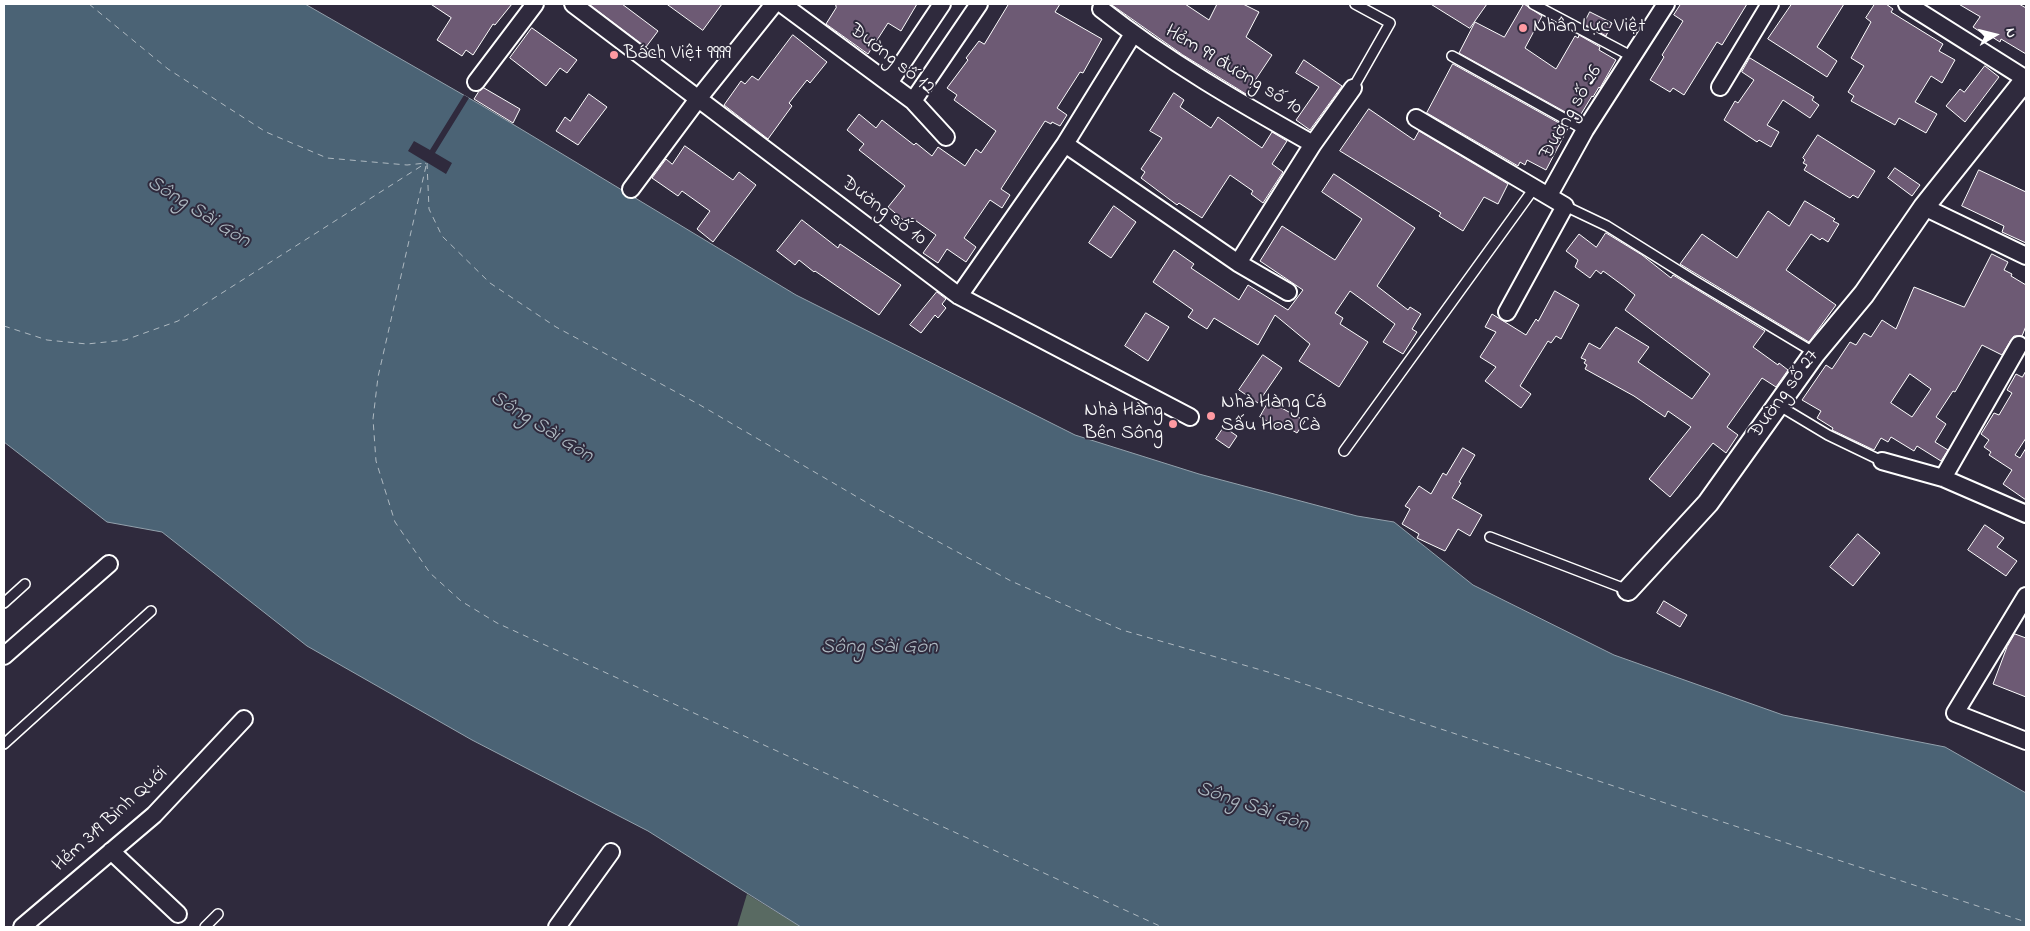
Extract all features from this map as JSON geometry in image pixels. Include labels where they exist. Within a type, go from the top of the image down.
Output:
[{"type":"street","points":[[476,82],[535,4]]},
{"type":"street","name":"Đường số 10","points":[[574,4],[959,296],[1190,417]]},
{"type":"street","points":[[631,189],[698,99],[774,4]]},
{"type":"street","name":"Đường số 12","points":[[782,4],[913,101],[946,137]]},
{"type":"street","points":[[890,83],[942,4]]},
{"type":"street","points":[[913,101],[978,4]]},
{"type":"street","name":"Đường số 26","points":[[1549,195],[1585,130],[1666,4]]},
{"type":"street","points":[[1720,87],[1770,4]]},
{"type":"street","points":[[1907,4],[2026,79]]},
{"type":"street","name":"Hẻm 99 đường số 10","points":[[1101,9],[1133,34],[1243,105],[1313,144]]},
{"type":"street","name":"Hẻm 99 đường số 10","points":[[959,296],[1065,144],[1133,34]]},
{"type":"street","name":"Đường số 27","points":[[1628,590],[1708,503],[1815,353],[1864,294],[1924,207],[2026,79]]},
{"type":"street","name":"Hẻm 99 đường số 10","points":[[1238,263],[1313,144],[1353,88]]},
{"type":"street","points":[[1416,118],[1565,206],[1507,312]]},
{"type":"street","points":[[1065,144],[1238,263],[1288,292]]},
{"type":"street","points":[[1924,207],[2026,256]]},
{"type":"street","points":[[1943,478],[2019,345]]},
{"type":"street","points":[[1882,461],[1943,478],[2026,514]]},
{"type":"street","points":[[4,656],[109,564]]},
{"type":"street","points":[[2026,596],[1955,714],[2026,741]]},
{"type":"street","name":"Hẻm 319 Bình Quới","points":[[22,927],[164,806],[244,719]]},
{"type":"street","points":[[110,851],[178,914]]},
{"type":"street","points":[[557,927],[611,852]]},
{"type":"lane","points":[[1353,88],[1390,23],[1355,4]]},
{"type":"lane","points":[[1533,4],[1631,56]]},
{"type":"lane","points":[[1452,56],[1585,130]]},
{"type":"lane","points":[[1344,451],[1534,187]]},
{"type":"lane","points":[[1565,206],[1607,226],[1695,282],[1815,353]]},
{"type":"lane","points":[[1778,405],[1828,436],[1882,461]]},
{"type":"lane","name":"Đường số 27","points":[[1490,537],[1628,590]]},
{"type":"lane","points":[[4,603],[25,584]]},
{"type":"lane","points":[[4,744],[151,611]]},
{"type":"lane","points":[[205,927],[218,914]]},
{"type":"green space","points":[[747,894],[801,927],[737,927]]},
{"type":"water","name":"Sông Sài Gòn","points":[[4,4],[305,4],[481,105],[796,295],[1075,435],[1199,474],[1357,516],[1394,522],[1473,585],[1614,655],[1783,715],[1945,747],[2026,793],[2026,927],[801,927],[648,831],[472,740],[307,646],[162,532],[107,522],[4,442]]},
{"type":"pier","points":[[464,95],[469,98],[435,153],[452,163],[446,174],[408,151],[414,141],[430,150]]},
{"type":"building","points":[[431,4],[512,4],[495,25],[493,24],[473,55],[466,50],[462,56],[437,40],[451,18]]},
{"type":"building","points":[[589,4],[622,4],[658,31],[646,47]]},
{"type":"building","points":[[667,4],[722,4],[703,30]]},
{"type":"building","points":[[836,4],[917,4],[901,31],[888,23],[868,54],[826,24],[836,8]]},
{"type":"building","points":[[1009,4],[1060,4],[1055,12],[1102,39],[1083,73],[1080,72],[1057,108],[1067,115],[1060,126],[1045,121],[1001,189],[1010,195],[1002,208],[990,200],[964,238],[976,247],[966,262],[947,249],[938,263],[923,253],[936,235],[912,218],[908,224],[888,207],[905,186],[859,150],[864,144],[847,130],[859,114],[876,128],[882,120],[914,145],[916,143],[932,156],[938,147],[965,166],[976,149],[981,153],[996,131],[954,100],[957,95],[947,88],[968,60],[966,58],[979,41],[984,44]]},
{"type":"building","points":[[1111,4],[1185,4],[1209,20],[1217,4],[1243,4],[1259,12],[1246,37],[1272,55],[1246,94],[1183,55]]},
{"type":"building","points":[[1431,4],[1487,4],[1470,28]]},
{"type":"building","points":[[1524,4],[1542,16],[1525,48],[1556,69],[1575,36],[1578,38],[1579,35],[1600,47],[1599,50],[1616,60],[1600,88],[1592,96],[1578,119],[1459,53],[1475,22],[1504,37]]},
{"type":"building","points":[[1681,4],[1747,4],[1722,45],[1717,42],[1684,95],[1673,88],[1670,92],[1650,80],[1664,57],[1662,55],[1683,21],[1674,15]]},
{"type":"building","points":[[1792,4],[1844,4],[1817,47],[1837,61],[1827,77],[1768,39]]},
{"type":"building","points":[[1875,4],[1886,4],[1893,9],[1891,12],[1943,44],[1939,51],[1955,60],[1942,83],[1931,76],[1915,102],[1937,114],[1926,133],[1899,118],[1895,125],[1851,101],[1854,96],[1848,92],[1864,66],[1851,58],[1871,22],[1866,18]]},
{"type":"building","points":[[1959,4],[2019,4],[2026,8],[2026,54],[2001,39],[2000,42],[1992,37],[1991,39],[1973,27],[1980,17]]},
{"type":"building","points":[[1590,12],[1612,23],[1606,36],[1584,24]]},
{"type":"building","points":[[532,28],[577,60],[567,73],[560,68],[546,86],[510,58]]},
{"type":"building","points":[[793,35],[827,62],[810,83],[807,80],[789,103],[792,106],[768,139],[724,105],[741,81],[745,84],[752,76],[758,80]]},
{"type":"building","points":[[1750,58],[1814,97],[1812,100],[1819,105],[1810,118],[1783,100],[1767,125],[1779,132],[1771,147],[1759,140],[1757,142],[1724,120],[1735,101],[1738,103],[1754,80],[1742,72]]},
{"type":"building","points":[[1304,60],[1342,86],[1310,130],[1296,120],[1319,87],[1296,73]]},
{"type":"building","points":[[1453,64],[1568,128],[1546,170],[1527,160],[1525,165],[1520,162],[1518,166],[1427,113]]},
{"type":"building","points":[[1985,66],[1999,77],[1965,122],[1946,106],[1960,89],[1964,92]]},
{"type":"building","points":[[484,88],[520,109],[513,123],[474,99],[479,91]]},
{"type":"building","points":[[1174,93],[1184,100],[1180,107],[1211,128],[1218,117],[1262,148],[1272,132],[1287,141],[1272,164],[1283,172],[1263,203],[1251,194],[1253,191],[1230,175],[1202,218],[1179,203],[1177,205],[1141,178],[1145,172],[1141,169],[1162,138],[1150,131]]},
{"type":"building","points":[[589,94],[607,107],[578,145],[556,131],[565,117],[570,121]]},
{"type":"building","points":[[1369,109],[1414,140],[1419,131],[1508,184],[1498,204],[1484,197],[1463,231],[1439,216],[1441,213],[1340,151]]},
{"type":"building","points":[[1818,135],[1875,171],[1858,198],[1853,195],[1850,198],[1804,170],[1807,165],[1803,163],[1805,160],[1803,158]]},
{"type":"building","points":[[685,146],[733,180],[739,172],[756,185],[713,242],[697,229],[710,211],[682,191],[678,196],[652,178],[666,159],[672,164]]},
{"type":"building","points":[[1895,168],[1920,185],[1912,196],[1888,178]]},
{"type":"building","points":[[1979,170],[2026,192],[2026,243],[2002,232],[2004,226],[1962,206]]},
{"type":"building","points":[[1334,174],[1415,228],[1377,286],[1408,310],[1410,307],[1421,314],[1412,329],[1417,332],[1403,354],[1383,342],[1395,324],[1350,291],[1335,313],[1343,318],[1340,324],[1368,342],[1339,387],[1299,361],[1310,344],[1275,315],[1258,345],[1214,318],[1207,329],[1188,317],[1193,310],[1153,282],[1174,250],[1194,264],[1191,268],[1239,300],[1248,285],[1288,310],[1303,290],[1260,261],[1282,226],[1335,260],[1362,219],[1322,192]]},
{"type":"building","points":[[1805,201],[1835,219],[1833,221],[1839,224],[1828,242],[1822,238],[1820,240],[1811,234],[1786,270],[1836,305],[1809,342],[1680,264],[1702,234],[1737,258],[1768,211],[1789,226]]},
{"type":"building","points":[[1114,206],[1136,222],[1111,258],[1089,243]]},
{"type":"building","points":[[802,220],[838,248],[840,244],[901,285],[879,315],[799,260],[795,265],[777,251]]},
{"type":"building","points":[[1606,233],[1642,255],[1671,278],[1673,275],[1765,331],[1753,347],[1788,370],[1776,387],[1762,378],[1727,427],[1738,435],[1726,453],[1713,443],[1670,497],[1649,479],[1691,427],[1668,411],[1665,417],[1634,396],[1585,369],[1587,365],[1584,363],[1586,360],[1581,358],[1589,343],[1600,349],[1616,327],[1649,347],[1638,362],[1692,399],[1710,374],[1625,310],[1635,295],[1625,287],[1603,271],[1601,274],[1596,270],[1590,278],[1575,267],[1578,260],[1566,251],[1579,234],[1596,247]]},
{"type":"building","points":[[1992,254],[2008,262],[2004,270],[2026,285],[2026,326],[2022,336],[2014,336],[2002,355],[1982,345],[1955,392],[1953,391],[1936,417],[1946,424],[1935,442],[1948,450],[1941,461],[1917,446],[1914,451],[1891,437],[1888,442],[1881,438],[1874,450],[1832,430],[1833,428],[1817,418],[1821,411],[1802,400],[1826,365],[1832,369],[1850,342],[1856,345],[1864,333],[1871,337],[1882,320],[1896,329],[1914,287],[1964,307]],"holes":[[[1910,374],[1931,389],[1912,417],[1891,403]]]},
{"type":"building","points":[[1555,291],[1579,305],[1561,339],[1556,336],[1551,343],[1548,341],[1520,386],[1531,394],[1521,408],[1485,381],[1496,367],[1480,357],[1496,332],[1485,327],[1492,314],[1526,335],[1536,319],[1538,321]]},
{"type":"building","points":[[937,292],[946,299],[942,304],[946,308],[938,318],[935,315],[921,333],[910,325]]},
{"type":"building","points":[[1146,313],[1169,327],[1148,361],[1125,346]]},
{"type":"building","points":[[1263,355],[1282,368],[1258,403],[1239,390]]},
{"type":"building","points":[[2026,371],[2026,438],[2015,455],[2020,458],[2026,448],[2026,500],[2003,484],[2012,470],[1989,455],[1991,452],[1984,447],[1989,440],[1981,434],[1994,413],[1999,415],[2012,393],[2007,390],[2016,374],[2022,377]]},
{"type":"building","points":[[1269,401],[1305,421],[1297,433],[1282,424],[1279,428],[1260,417]]},
{"type":"building","points":[[1224,427],[1237,436],[1229,448],[1216,439]]},
{"type":"building","points":[[1463,448],[1475,455],[1452,498],[1482,515],[1470,536],[1458,529],[1445,551],[1417,538],[1419,534],[1402,524],[1410,509],[1405,506],[1419,486],[1431,494],[1443,473],[1446,475]]},
{"type":"building","points":[[1985,525],[2004,538],[1997,547],[2017,561],[2006,576],[1968,550]]},
{"type":"building","points":[[1858,534],[1880,553],[1853,586],[1830,567]]},
{"type":"building","points":[[1664,601],[1687,615],[1680,627],[1657,613]]},
{"type":"building","points":[[2015,634],[2026,638],[2026,697],[1993,684],[2007,647]]},
{"type":"ferry route","points":[[89,4],[168,69],[266,132],[327,158],[407,165],[426,163]]},
{"type":"ferry route","points":[[4,326],[47,340],[87,344],[125,340],[178,321],[426,163]]},
{"type":"ferry route","points":[[427,163],[429,209],[442,236],[490,283],[556,327],[700,405],[876,508],[1011,581],[1122,630],[1268,672],[2026,922]]},
{"type":"ferry route","points":[[426,166],[378,377],[373,419],[376,461],[395,522],[430,573],[461,601],[497,623],[1162,927]]},
{"type":"place","name":"Nhân Lực Việt","points":[[1523,28]]},
{"type":"place","name":"Bách Việt 9999","points":[[614,55]]},
{"type":"place","name":"Nhà Hàng Cá Sấu Hoa Cà","points":[[1211,416]]},
{"type":"place","name":"Nhà Hàng Bên Sông","points":[[1173,424]]}]
